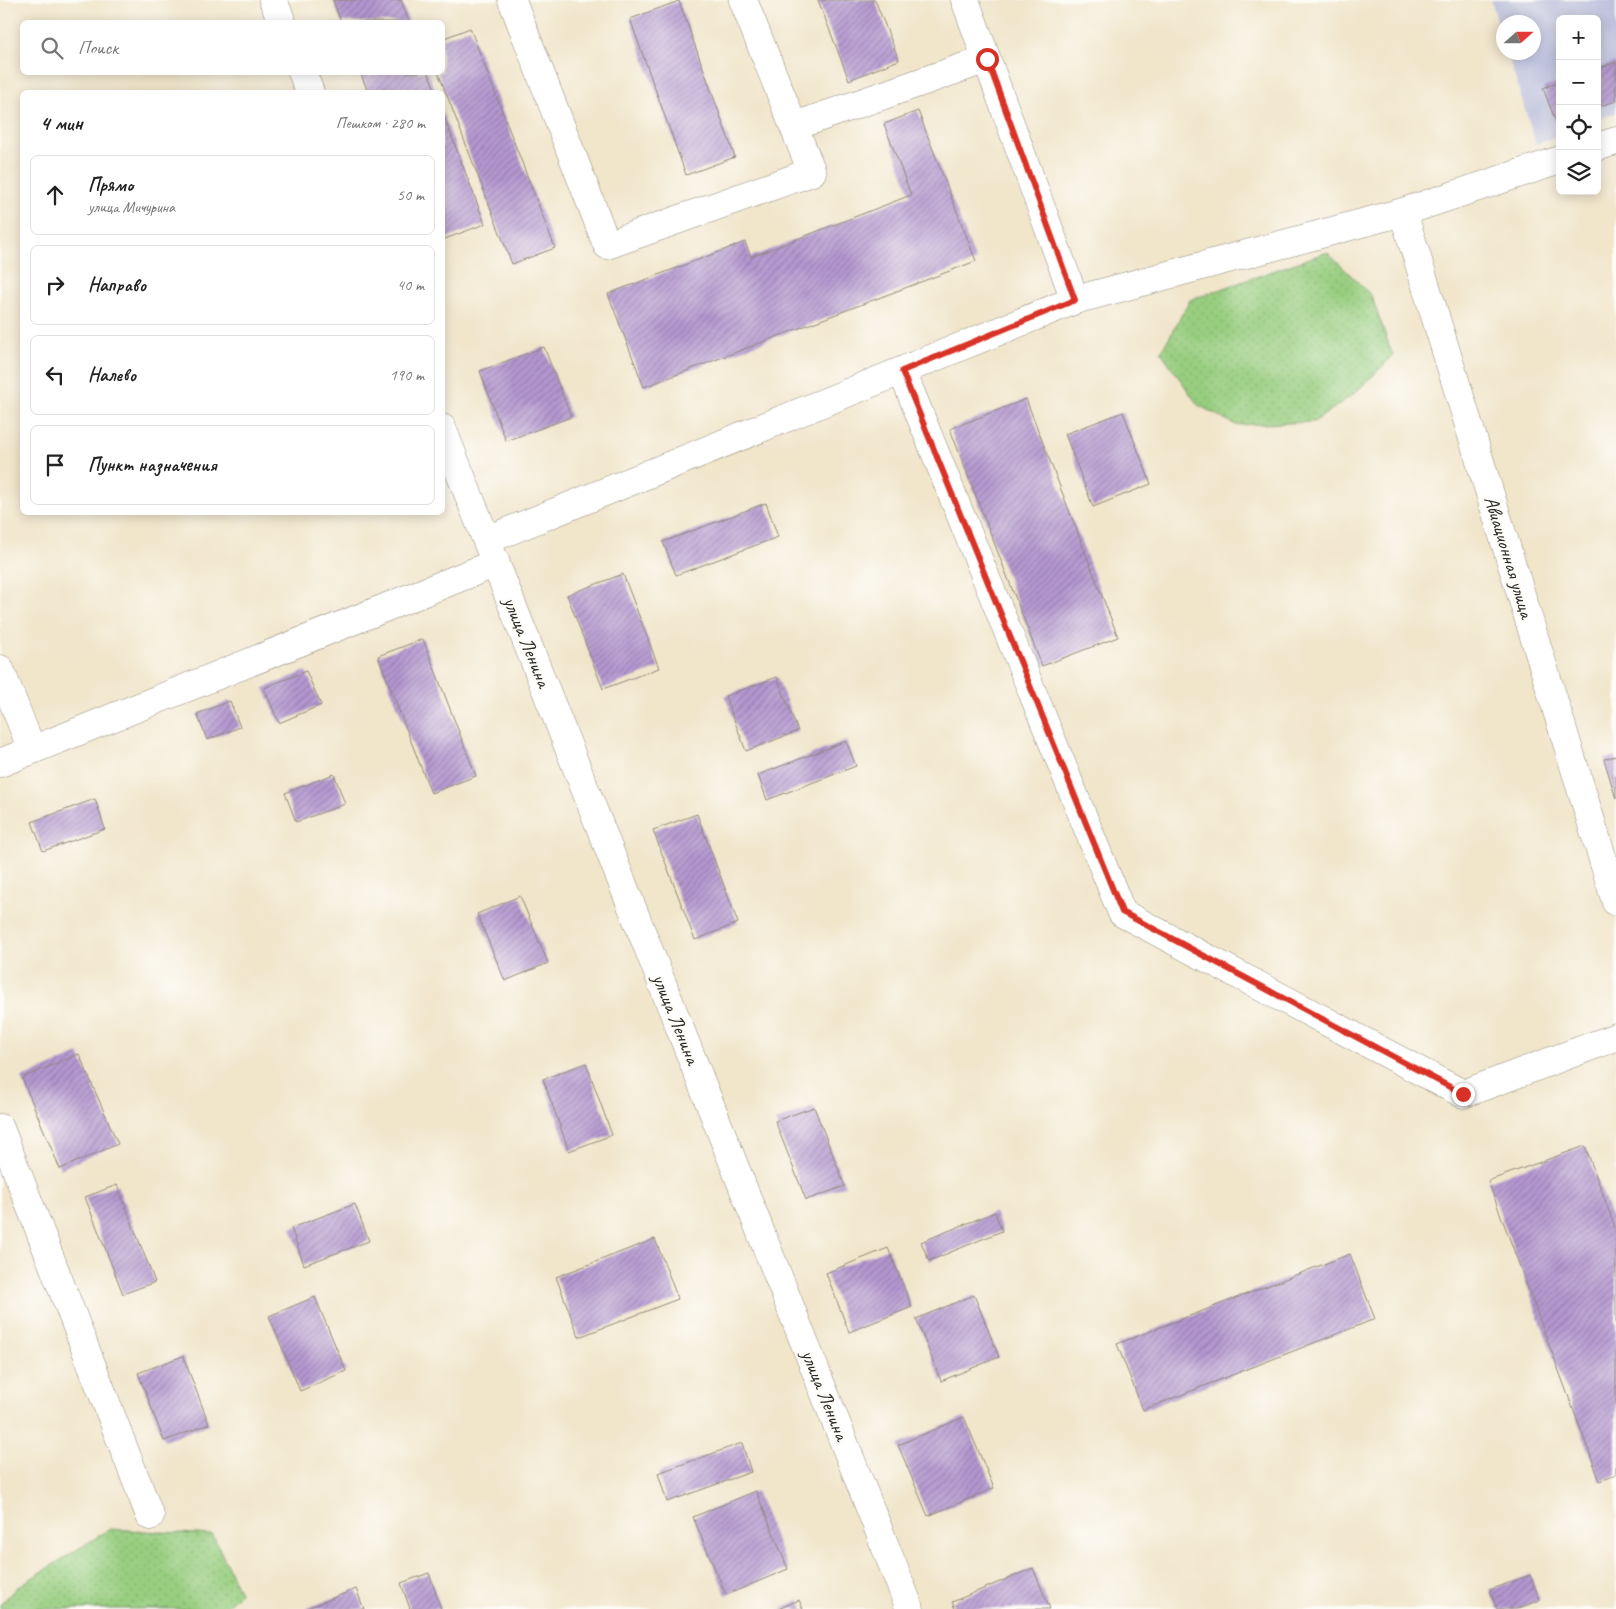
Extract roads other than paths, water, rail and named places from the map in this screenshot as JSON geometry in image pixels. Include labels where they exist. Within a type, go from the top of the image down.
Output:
[{"type":"street","points":[[274,0],[281,20]]},
{"type":"street","points":[[512,0],[607,244],[812,172],[743,0]]},
{"type":"street","points":[[965,0],[1075,300]]},
{"type":"street","points":[[795,126],[987,59]]},
{"type":"street","points":[[303,75],[309,90]]},
{"type":"street","points":[[1601,147],[1616,141]]},
{"type":"street","points":[[0,763],[491,552],[902,371],[1075,300],[1403,212],[1556,161]]},
{"type":"street","name":"Авиационная улица","points":[[1403,212],[1616,902]]},
{"type":"street","points":[[902,371],[1122,912],[1463,1094],[1616,1037]]},
{"type":"street","name":"улица Ленина","points":[[445,436],[910,1609]]},
{"type":"street","points":[[0,669],[32,750]]},
{"type":"street","points":[[0,1128],[150,1516]]}]
